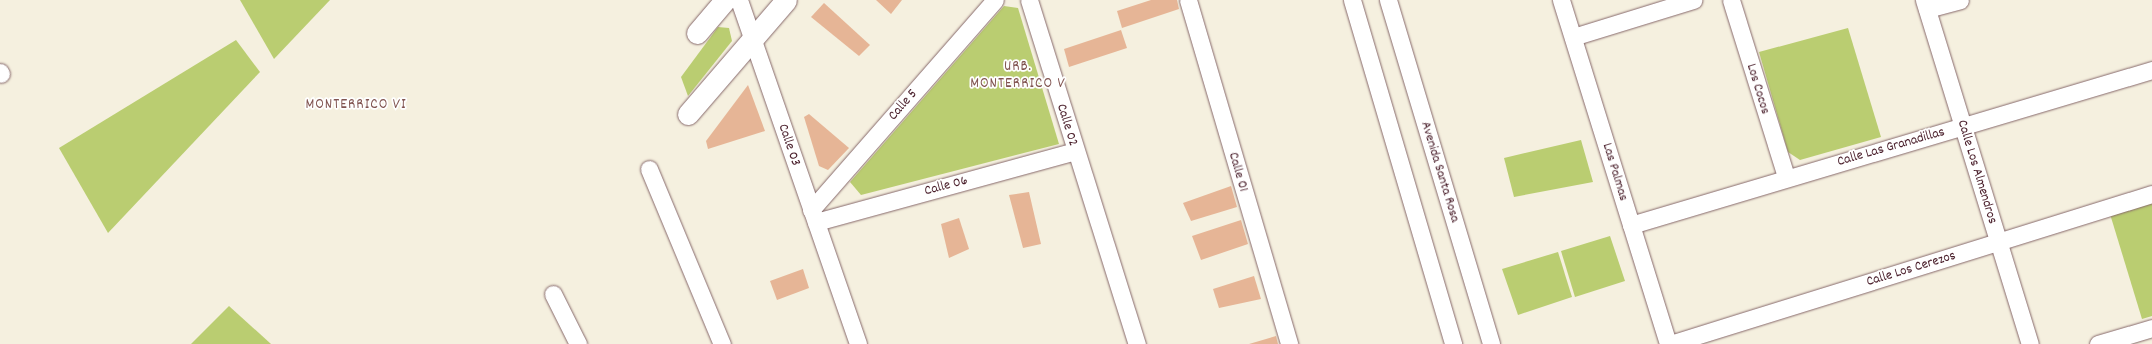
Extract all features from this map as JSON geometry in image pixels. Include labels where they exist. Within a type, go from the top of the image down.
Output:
[{"type":"street","points":[[697,33],[725,0]]},
{"type":"street","name":"Calle 03","points":[[739,0],[858,344]]},
{"type":"street","points":[[688,114],[786,0]]},
{"type":"street","name":"Calle 5","points":[[813,216],[995,0]]},
{"type":"street","name":"Calle 02","points":[[1029,0],[1099,228],[1137,344]]},
{"type":"street","name":"Calle 01","points":[[1188,0],[1289,344]]},
{"type":"street","points":[[1352,0],[1453,344]]},
{"type":"street","name":"Avenida Santa Rosa","points":[[1388,0],[1491,344]]},
{"type":"street","name":"Las Palmas","points":[[1561,0],[1669,344]]},
{"type":"street","points":[[1573,37],[1692,0]]},
{"type":"street","name":"Los Cocos","points":[[1731,0],[1786,177]]},
{"type":"street","points":[[1925,5],[1960,0]]},
{"type":"street","name":"Calle Los Almendros","points":[[1925,5],[2030,344]]},
{"type":"street","name":"Calle Las Granadillas","points":[[1631,225],[1786,177],[2152,70]]},
{"type":"street","name":"Calle 06","points":[[813,216],[1075,151]]},
{"type":"street","points":[[649,169],[722,344]]},
{"type":"street","name":"Calle Los Cerezos","points":[[1669,344],[2152,194]]},
{"type":"street","points":[[553,294],[578,344]]},
{"type":"street","points":[[2098,344],[2152,328]]},
{"type":"green space","points":[[240,0],[330,0],[274,59]]},
{"type":"green space","points":[[1004,6],[1018,8],[1059,144],[861,195],[850,182]]},
{"type":"green space","points":[[718,27],[729,28],[732,41],[688,96],[681,77]]},
{"type":"green space","points":[[1848,28],[1881,137],[1800,160],[1788,152],[1759,52]]},
{"type":"green space","points":[[236,40],[260,72],[108,233],[59,148]]},
{"type":"green space","points":[[1581,140],[1593,182],[1514,197],[1504,158]]},
{"type":"green space","points":[[2152,201],[2152,316],[2142,319],[2110,214]]},
{"type":"green space","points":[[1610,236],[1625,281],[1575,297],[1561,251]]},
{"type":"green space","points":[[1558,252],[1572,297],[1518,315],[1502,269]]},
{"type":"green space","points":[[229,306],[271,344],[191,344]]},
{"type":"building","points":[[876,0],[902,0],[891,14]]},
{"type":"building","points":[[1151,0],[1177,0],[1179,9],[1122,28],[1117,11]]},
{"type":"building","points":[[824,3],[870,45],[859,56],[811,17]]},
{"type":"building","points":[[1121,30],[1127,48],[1069,67],[1064,49]]},
{"type":"building","points":[[748,85],[765,131],[708,149],[706,141]]},
{"type":"building","points":[[809,114],[849,148],[828,170],[819,166],[804,117]]},
{"type":"building","points":[[1231,186],[1237,207],[1191,221],[1183,203]]},
{"type":"building","points":[[1029,192],[1041,244],[1023,248],[1009,195]]},
{"type":"building","points":[[959,218],[969,249],[949,258],[941,224]]},
{"type":"building","points":[[1241,220],[1248,244],[1201,260],[1192,236]]},
{"type":"building","points":[[803,269],[809,288],[777,300],[770,281]]},
{"type":"building","points":[[1254,276],[1261,299],[1219,308],[1213,289]]},
{"type":"building","points":[[1276,336],[1278,344],[1249,344]]},
{"type":"district","name":"URB. MONTERRICO V","points":[[1018,76]]},
{"type":"district","name":"MONTERRICO VI","points":[[356,106]]}]
